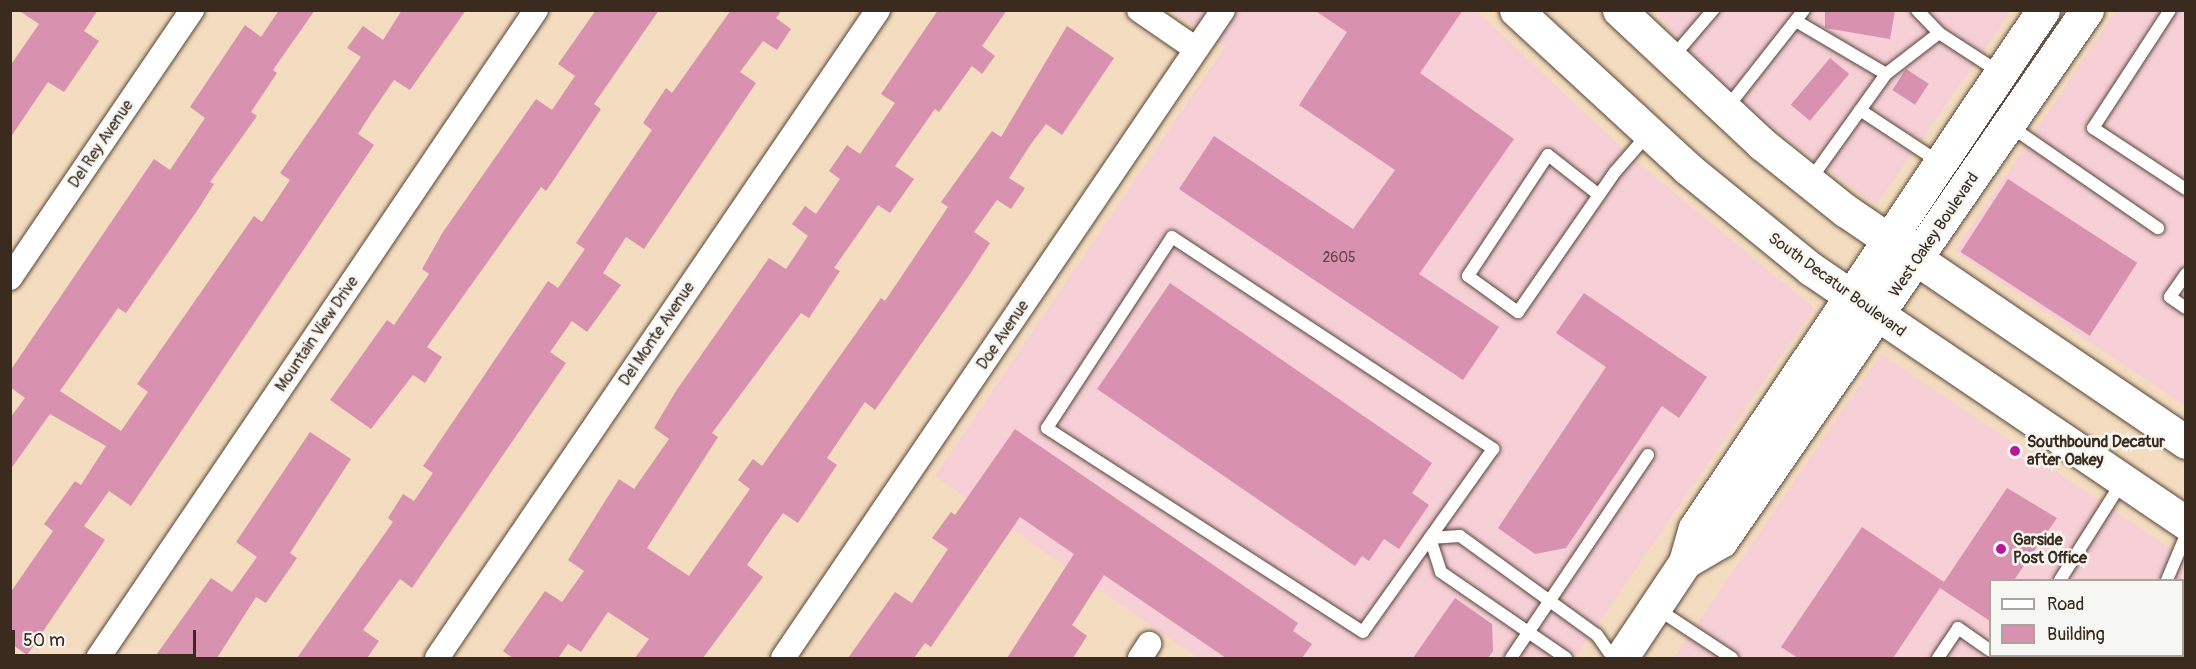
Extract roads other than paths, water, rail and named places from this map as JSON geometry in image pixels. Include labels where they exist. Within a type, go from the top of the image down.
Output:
[{"type":"main road","name":"South Decatur Boulevard","points":[[1516,10],[1733,208],[1878,317],[2186,523]]},
{"type":"main road","points":[[1619,10],[1725,110],[1809,182],[1886,240],[2186,442]]},
{"type":"main road","name":"West Oakey Boulevard","points":[[1621,658],[1685,562],[1695,528],[1848,296],[2043,10]]},
{"type":"main road","name":"West Oakey Boulevard","points":[[1685,562],[1721,541],[1917,261],[2087,10]]},
{"type":"street","name":"Del Rey Avenue","points":[[10,278],[192,10]]},
{"type":"street","name":"Mountain View Drive","points":[[98,658],[536,10]]},
{"type":"street","name":"Del Monte Avenue","points":[[437,658],[878,10]]},
{"type":"street","points":[[1139,10],[1196,49]]},
{"type":"street","name":"Doe Avenue","points":[[783,658],[1222,10]]},
{"type":"lane","points":[[1670,60],[1713,10]]},
{"type":"lane","points":[[1917,10],[1939,33],[2000,73]]},
{"type":"lane","points":[[2170,10],[2093,128],[2186,189]]},
{"type":"lane","points":[[1725,110],[1800,16],[1886,74]]},
{"type":"lane","points":[[1809,182],[1886,74],[1939,33]]},
{"type":"lane","points":[[1860,110],[1939,163]]},
{"type":"lane","points":[[2009,125],[2158,228]]},
{"type":"lane","points":[[1599,195],[1548,155],[1468,276],[1518,312],[1599,195],[1650,132]]},
{"type":"lane","points":[[1172,237],[1493,449],[1430,538],[1363,632],[1047,428],[1172,237]]},
{"type":"lane","points":[[2186,274],[2170,297],[2186,308]]},
{"type":"lane","points":[[1510,658],[1648,455]]},
{"type":"lane","points":[[2061,579],[2123,481]]},
{"type":"lane","points":[[2167,579],[2186,535]]},
{"type":"lane","points":[[1430,538],[1460,536],[1597,635],[1612,658]]},
{"type":"lane","points":[[1430,538],[1441,572],[1566,658]]},
{"type":"lane","points":[[1655,608],[1732,658]]},
{"type":"lane","points":[[1938,658],[1959,628],[1989,649]]},
{"type":"place","name":"Southbound Decatur after Oakey","points":[[2015,451]]},
{"type":"place","name":"Garside Post Office","points":[[2001,549]]}]
